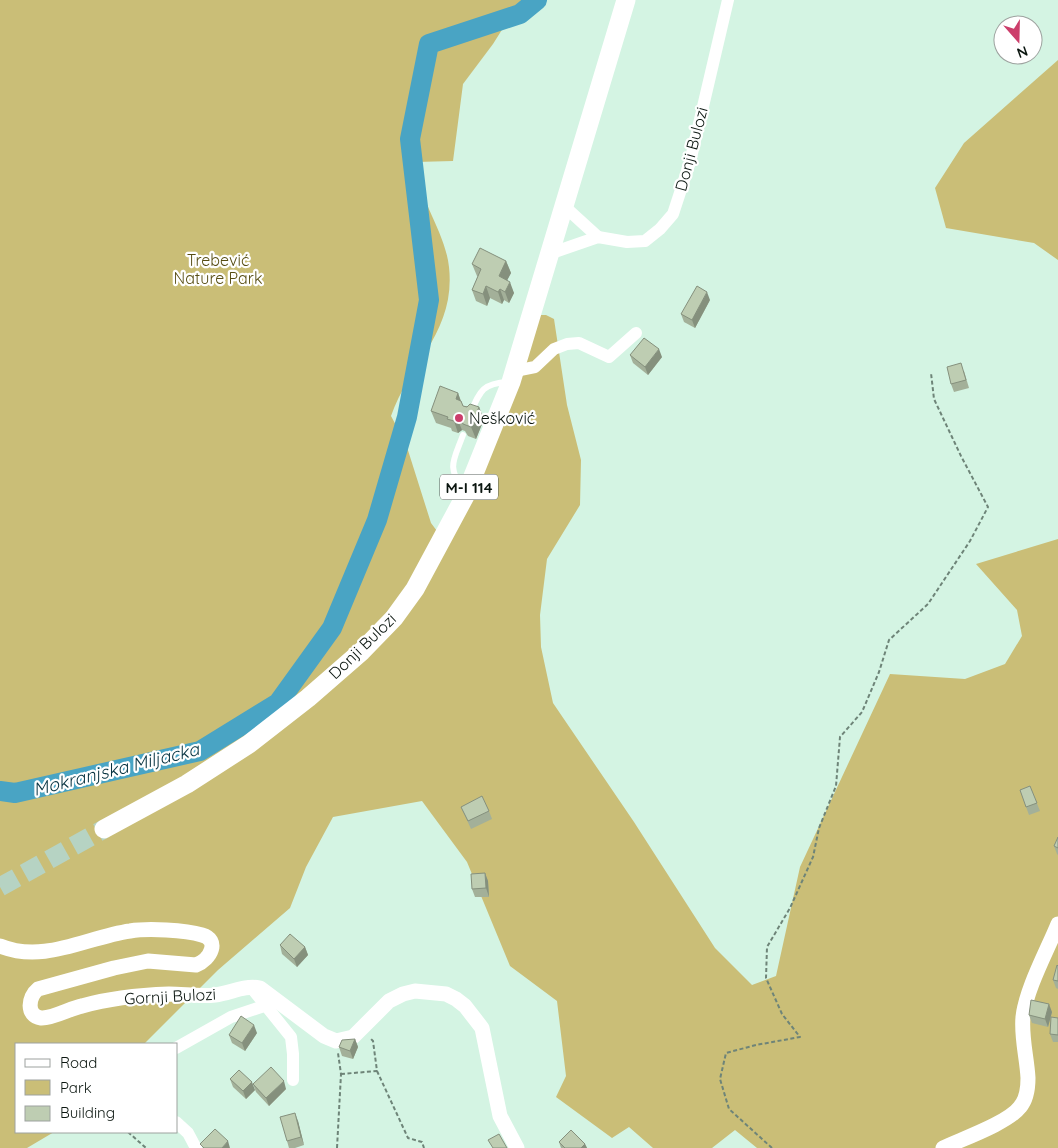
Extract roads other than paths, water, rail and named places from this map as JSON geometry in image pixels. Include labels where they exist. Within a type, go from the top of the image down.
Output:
[{"type":"main road","name":"Donji Bulozi","points":[[104,830],[187,784],[249,744],[308,698],[362,651],[394,618],[415,589],[465,496],[513,377],[626,0]]},
{"type":"street","name":"Donji Bulozi","points":[[549,254],[598,237],[627,242],[645,240],[660,229],[672,214],[690,162],[728,0]]},
{"type":"street","points":[[564,206],[598,237]]},
{"type":"street","points":[[513,377],[535,367],[554,349],[567,344],[578,343],[609,357],[636,333]]},
{"type":"street","points":[[943,1148],[1007,1119],[1020,1107],[1028,1080],[1024,1012],[1033,983],[1058,924]]},
{"type":"street","name":"Gornji Bulozi","points":[[0,946],[22,952],[38,952],[63,948],[130,931],[156,930],[195,933],[205,936],[211,943],[209,957],[196,965],[148,961],[38,988],[30,997],[30,1006],[33,1014],[41,1018],[47,1018],[81,1006],[134,996],[171,994],[215,996],[250,986]]},
{"type":"street","points":[[250,986],[291,1037],[293,1080]]},
{"type":"street","points":[[250,986],[260,988],[324,1036],[336,1041],[352,1036],[389,1001],[403,994],[415,991],[446,994],[465,1006],[482,1028],[500,1116],[517,1148]]},
{"type":"street","points":[[178,1047],[231,1017],[266,1005]]},
{"type":"street","points":[[178,1124],[188,1133],[196,1148]]},
{"type":"lane","points":[[470,414],[478,395],[485,387],[513,377]]},
{"type":"lane","points":[[463,434],[452,466],[465,496]]},
{"type":"waterway","name":"Mokranjska Miljacka","points":[[0,791],[15,793],[200,751],[278,703],[332,628],[377,520],[407,417],[429,300],[410,139],[429,44],[520,14],[537,0]]},
{"type":"tunnel","points":[[0,887],[104,829]]},
{"type":"place","name":"Nešković","points":[[459,418]]},
{"type":"park label","name":"Trebević Nature Park","points":[[218,269]]}]
